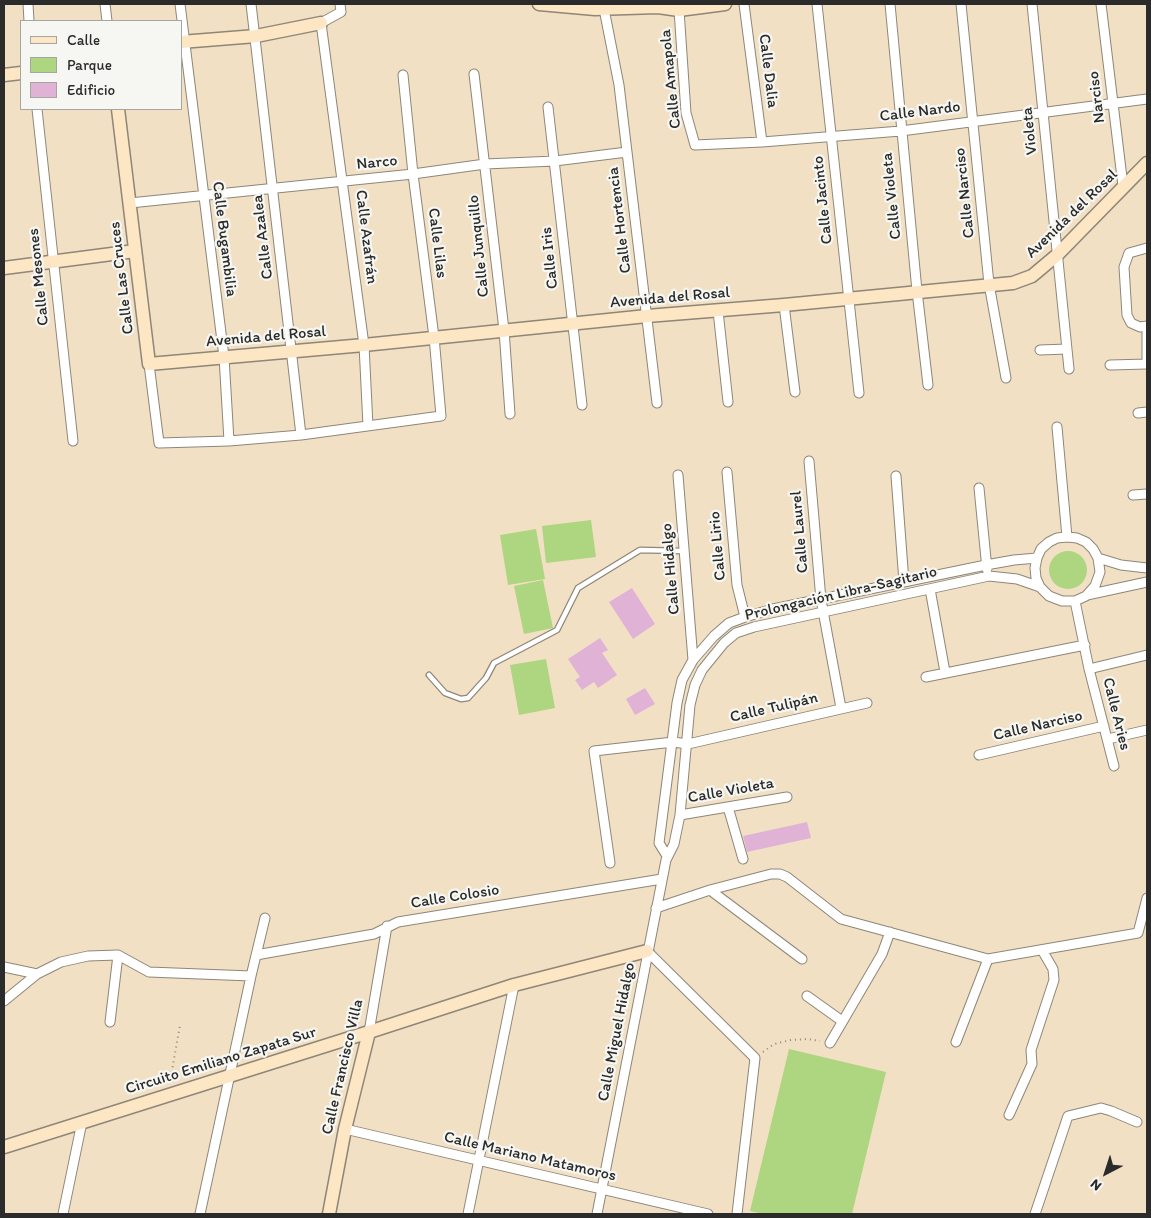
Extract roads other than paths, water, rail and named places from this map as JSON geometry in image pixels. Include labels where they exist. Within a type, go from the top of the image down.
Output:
[{"type":"street","points":[[28,4],[29,20]]},
{"type":"street","points":[[106,4],[107,20]]},
{"type":"street","name":"Calle Bugambilia","points":[[180,4],[181,20]]},
{"type":"street","name":"Calle Azalea","points":[[251,4],[301,434]]},
{"type":"street","points":[[183,42],[256,36],[321,23],[341,12],[340,4]]},
{"type":"street","points":[[539,4],[598,7],[658,6],[679,10],[725,4]]},
{"type":"street","name":"Calle Dalia","points":[[744,4],[762,142]]},
{"type":"street","name":"Calle Jacinto","points":[[817,4],[859,393]]},
{"type":"street","name":"Calle Violeta","points":[[890,4],[901,131],[928,385]]},
{"type":"street","name":"Calle Narciso","points":[[961,4],[989,284],[1006,378]]},
{"type":"street","name":"Violeta","points":[[1032,4],[1069,369]]},
{"type":"street","name":"Narciso","points":[[1101,4],[1123,186]]},
{"type":"street","points":[[598,7],[618,86],[627,152]]},
{"type":"street","name":"Calle Amapola","points":[[679,10],[686,112],[695,145]]},
{"type":"street","name":"Calle Azafrán","points":[[321,23],[344,181],[364,345],[368,426]]},
{"type":"street","name":"Calle Bugambilia","points":[[182,29],[224,358],[229,441]]},
{"type":"street","points":[[4,75],[20,73]]},
{"type":"street","name":"Calle Lilas","points":[[368,426],[440,416],[434,337],[413,174],[403,74]]},
{"type":"street","name":"Calle Junquillo","points":[[474,74],[504,330],[510,414]]},
{"type":"street","name":"Calle Nardo","points":[[695,145],[762,142],[901,131],[1147,99]]},
{"type":"street","name":"Calle Iris","points":[[548,107],[582,405]]},
{"type":"street","name":"Calle Mesones","points":[[37,110],[73,441]]},
{"type":"street","name":"Calle Las Cruces","points":[[118,110],[159,443],[229,441]]},
{"type":"street","name":"Narco","points":[[130,203],[413,174],[485,164],[555,161],[627,152]]},
{"type":"street","name":"Calle Hortencia","points":[[627,152],[657,403]]},
{"type":"street","name":"Avenida del Rosal","points":[[149,364],[1013,283],[1032,276],[1057,255],[1123,186],[1147,164]]},
{"type":"street","points":[[1110,365],[1146,364],[1147,326],[1140,327],[1131,323],[1127,314],[1124,267],[1129,253],[1147,248]]},
{"type":"street","points":[[4,268],[135,251]]},
{"type":"street","points":[[784,305],[795,392]]},
{"type":"street","points":[[718,310],[728,402]]},
{"type":"street","points":[[1040,350],[1067,349]]},
{"type":"street","points":[[229,441],[368,426]]},
{"type":"street","points":[[1057,428],[1067,537]]},
{"type":"street","name":"Calle Laurel","points":[[810,461],[821,600],[841,708]]},
{"type":"street","name":"Calle Lirio","points":[[727,472],[737,585],[744,617]]},
{"type":"street","name":"Calle Hidalgo","points":[[678,475],[692,660]]},
{"type":"street","points":[[896,476],[904,582]]},
{"type":"street","points":[[979,488],[986,565],[989,576]]},
{"type":"street","points":[[1133,495],[1147,494]]},
{"type":"street","points":[[1086,596],[1095,586],[1100,572],[1098,558],[1093,549],[1086,542],[1077,538],[1057,538],[1048,542],[1036,558],[1035,568],[1036,578],[1040,587],[1049,596],[1062,601],[1075,601],[1086,596],[1147,582]]},
{"type":"street","name":"Prolongación Libra-Sagitario","points":[[1036,558],[986,565],[904,582],[744,617],[729,623],[692,660],[682,680],[677,704],[659,843],[666,856],[674,844],[680,815],[688,744],[690,705],[695,685],[702,670],[724,643],[736,633],[754,627],[823,614],[989,576],[1017,579],[1040,587]]},
{"type":"street","points":[[1098,558],[1121,565],[1147,568]]},
{"type":"street","points":[[930,589],[945,672]]},
{"type":"street","name":"Calle Aries","points":[[1075,601],[1089,669],[1114,766]]},
{"type":"street","points":[[926,677],[1085,645]]},
{"type":"street","name":"Calle Aries","points":[[1089,669],[1147,655]]},
{"type":"street","name":"Calle Tulipán","points":[[688,744],[867,703]]},
{"type":"street","name":"Calle Narciso","points":[[979,755],[1104,726]]},
{"type":"street","points":[[1108,739],[1147,730]]},
{"type":"street","points":[[610,863],[594,751],[673,742],[688,744]]},
{"type":"street","name":"Calle Violeta","points":[[680,815],[787,797]]},
{"type":"street","points":[[728,807],[743,859]]},
{"type":"street","name":"Calle Miguel Hidalgo","points":[[596,1214],[666,856]]},
{"type":"street","points":[[656,908],[710,890],[771,874],[780,874],[787,877],[841,919],[988,959],[1138,933],[1147,898]]},
{"type":"street","name":"Calle Colosio","points":[[256,955],[374,934],[398,922],[662,879]]},
{"type":"street","points":[[710,890],[802,959]]},
{"type":"street","points":[[200,1214],[265,918]]},
{"type":"street","name":"Calle Francisco Villa","points":[[329,1214],[345,1129],[369,1032],[387,926]]},
{"type":"street","points":[[830,1043],[882,954],[890,932]]},
{"type":"street","points":[[1009,1115],[1032,1064],[1031,1050],[1054,980],[1053,969],[1042,950]]},
{"type":"street","points":[[648,951],[755,1058],[737,1214]]},
{"type":"street","name":"Circuito Emiliano Zapata Sur","points":[[4,1146],[514,985],[648,951]]},
{"type":"street","points":[[4,1001],[37,974],[61,962],[88,956],[118,955],[149,972],[251,976]]},
{"type":"street","points":[[110,1022],[118,955]]},
{"type":"street","points":[[956,1042],[988,959]]},
{"type":"street","points":[[4,967],[37,974]]},
{"type":"street","points":[[468,1214],[514,985]]},
{"type":"street","points":[[807,996],[842,1021]]},
{"type":"street","points":[[1035,1214],[1068,1116],[1101,1108],[1137,1122]]},
{"type":"street","points":[[63,1214],[82,1122]]},
{"type":"street","name":"Calle Mariano Matamoros","points":[[345,1129],[708,1214]]},
{"type":"lane","points":[[429,675],[444,693],[461,699],[468,698],[486,678],[494,663],[557,630],[578,588],[640,550],[684,550]]}]
